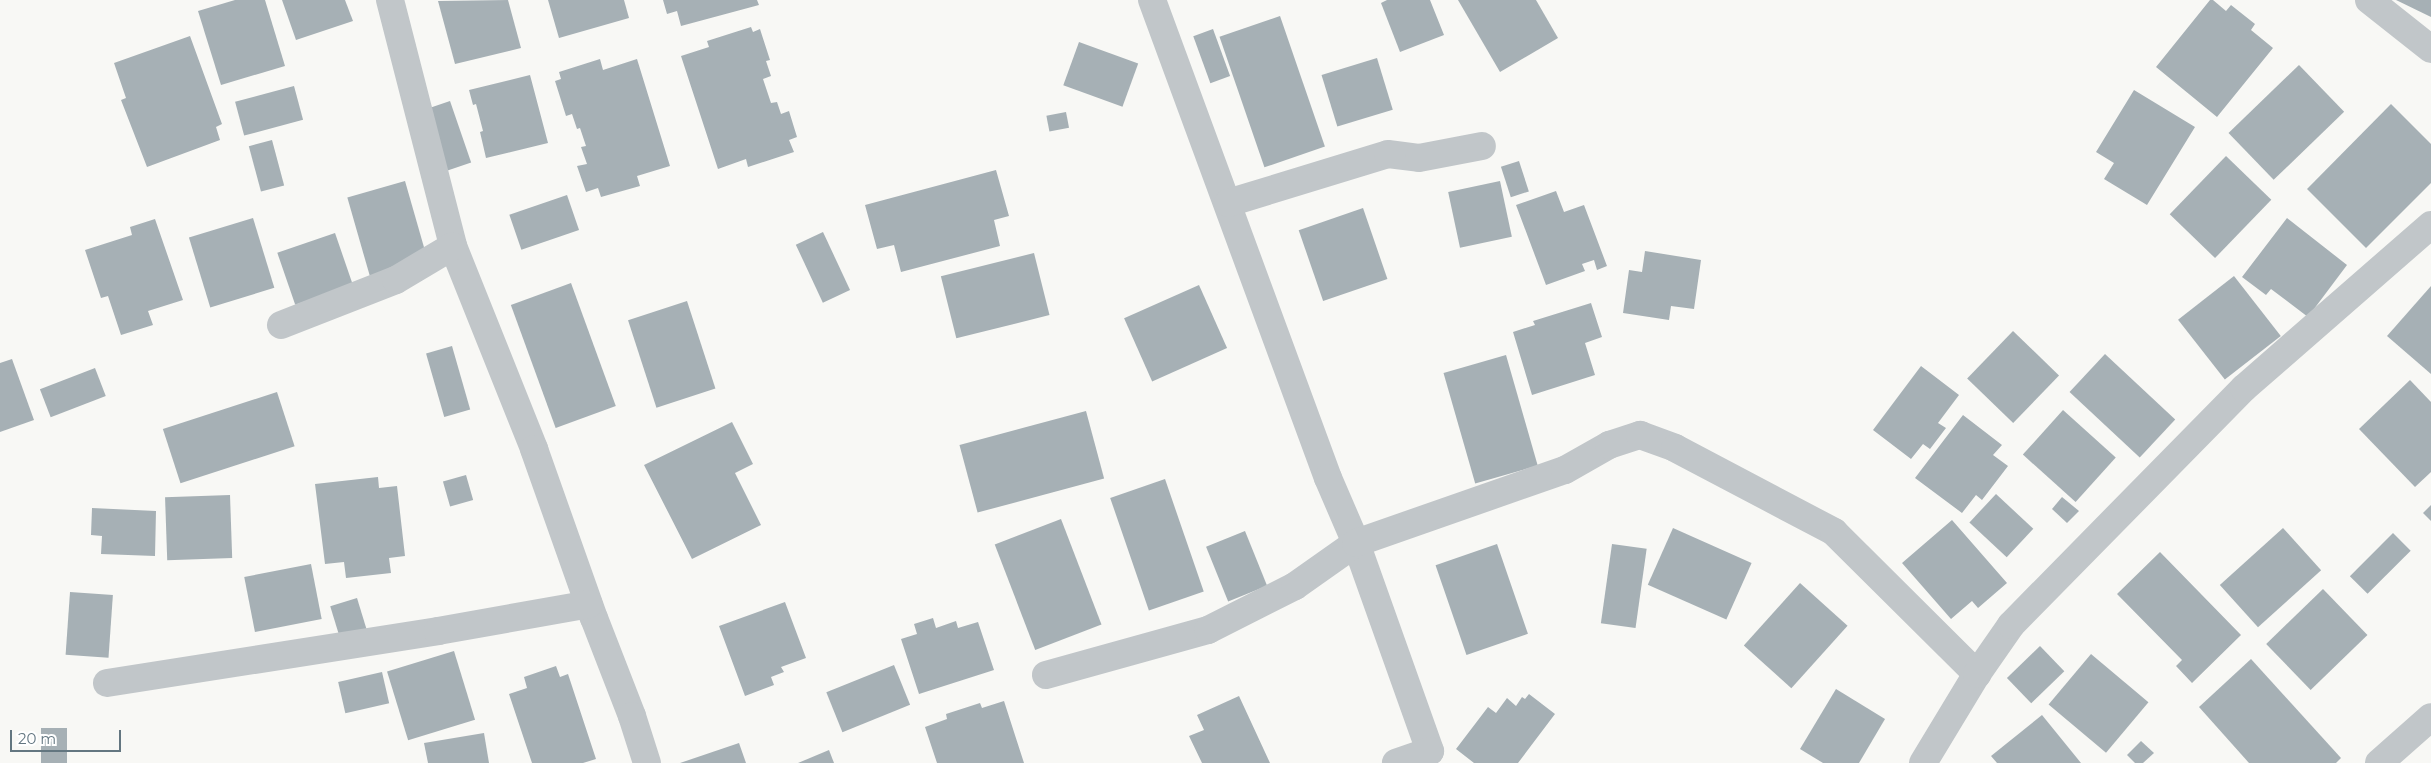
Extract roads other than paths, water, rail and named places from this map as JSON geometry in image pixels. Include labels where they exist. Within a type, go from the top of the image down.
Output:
[{"type":"street","points":[[390,0],[453,246],[534,449],[589,604],[632,716],[647,763]]},
{"type":"street","points":[[1152,0],[1328,478],[1356,543],[1437,757],[1396,763]]},
{"type":"street","points":[[2369,0],[2431,49]]},
{"type":"street","points":[[1228,203],[1388,154],[1419,158],[1482,146]]},
{"type":"street","points":[[1923,763],[2011,625],[2244,388],[2431,225]]},
{"type":"street","points":[[281,325],[396,280],[453,246]]},
{"type":"street","points":[[1046,675],[1208,630],[1295,586],[1356,543],[1565,470],[1609,445],[1640,435],[1675,448],[1834,532],[1978,674]]},
{"type":"street","points":[[107,683],[428,632],[589,604]]},
{"type":"street","points":[[2378,763],[2431,717]]}]
